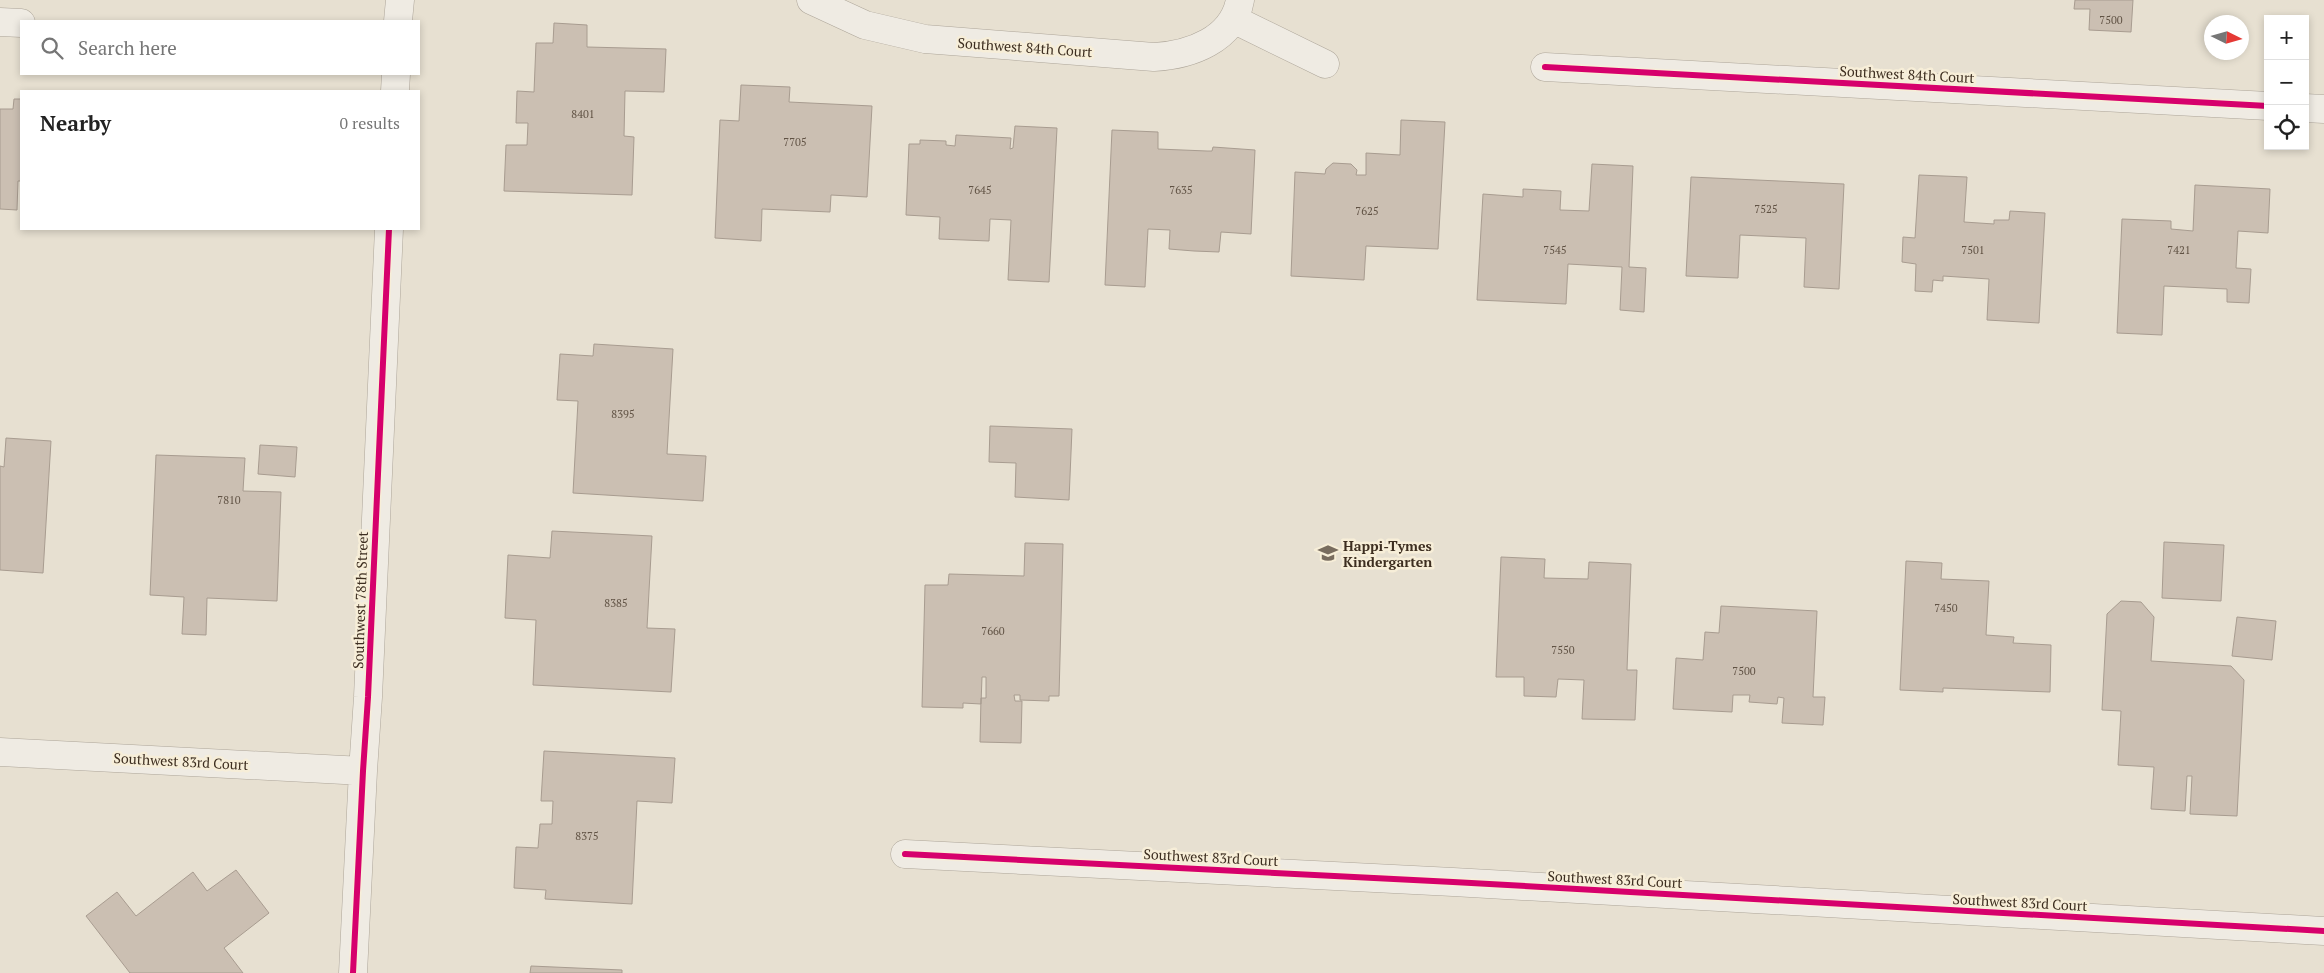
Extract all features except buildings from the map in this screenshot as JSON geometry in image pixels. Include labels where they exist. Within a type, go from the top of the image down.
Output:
[{"type":"street","points":[[398,20],[400,0]]},
{"type":"street","name":"Southwest 84th Court","points":[[811,0],[864,25],[925,39],[1154,56],[1186,53],[1201,47],[1214,39],[1236,9]]},
{"type":"street","points":[[1236,9],[1325,64]]},
{"type":"street","points":[[0,22],[20,23]]},
{"type":"street","name":"Southwest 84th Court","points":[[1546,67],[2264,106]]},
{"type":"street","points":[[395,90],[396,75]]},
{"type":"street","points":[[2309,108],[2324,109]]},
{"type":"street","name":"Southwest 78th Street","points":[[353,973],[362,771],[369,687],[389,230]]},
{"type":"street","name":"Southwest 83rd Court","points":[[0,752],[362,771]]},
{"type":"street","name":"Southwest 83rd Court","points":[[905,854],[1453,882],[2324,931]]},
{"type":"cycle path","points":[[1545,67],[2264,106]]},
{"type":"cycle path","points":[[353,973],[368,697],[389,230]]},
{"type":"cycle path","points":[[905,854],[1453,882],[2324,931]]},
{"type":"place","name":"Happi-Tymes Kindergarten","points":[[1328,553]]}]
